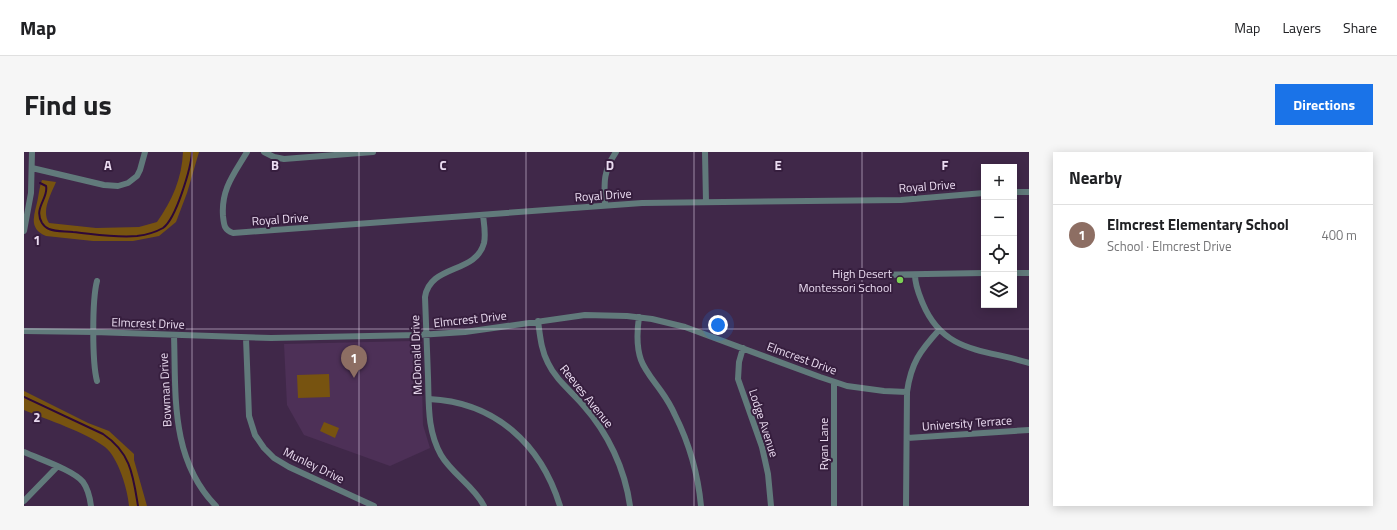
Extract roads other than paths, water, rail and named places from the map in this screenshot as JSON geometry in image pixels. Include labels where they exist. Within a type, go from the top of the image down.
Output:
[{"type":"street","points":[[24,231],[31,192],[32,152]]},
{"type":"street","points":[[32,168],[104,185],[118,186],[128,183],[137,176],[145,152]]},
{"type":"street","name":"Royal Drive","points":[[247,152],[225,192],[223,212],[224,226],[226,229],[233,233],[240,234],[642,203],[901,200],[981,193]]},
{"type":"street","points":[[264,152],[274,157],[284,159],[373,152]]},
{"type":"street","points":[[606,205],[605,176],[608,164],[616,152]]},
{"type":"street","points":[[705,152],[706,202]]},
{"type":"street","points":[[1017,192],[1029,192]]},
{"type":"street","name":"McDonald Drive","points":[[483,215],[485,242],[479,254],[468,263],[440,275],[434,280],[425,297],[429,422],[432,435],[437,448],[448,465],[477,496],[484,506]]},
{"type":"street","points":[[869,275],[981,273]]},
{"type":"street","points":[[1017,273],[1029,273]]},
{"type":"street","points":[[915,274],[917,288],[925,310],[939,330],[967,348],[1010,357],[1029,363]]},
{"type":"street","points":[[97,281],[95,294],[94,332],[95,368],[97,381]]},
{"type":"street","name":"Elmcrest Drive","points":[[24,331],[36,330],[271,338],[465,332],[585,315],[639,317],[685,327],[834,382],[866,389],[906,392]]},
{"type":"street","points":[[639,317],[637,340],[641,360],[670,405],[683,430],[694,463],[701,506]]},
{"type":"street","name":"Reeves Avenue","points":[[538,321],[542,346],[550,367],[557,378],[584,405],[608,440],[622,472],[630,506]]},
{"type":"street","name":"University Terrace","points":[[906,506],[906,392],[913,364],[922,350],[939,330]]},
{"type":"street","name":"Bowman Drive","points":[[174,335],[176,406],[179,436],[189,465],[200,484],[216,506]]},
{"type":"street","name":"Munley Drive","points":[[246,338],[249,416],[255,435],[264,448],[274,458],[289,467],[374,506]]},
{"type":"street","name":"Lodge Avenue","points":[[743,348],[739,362],[738,380],[754,422],[763,453],[771,506]]},
{"type":"street","name":"Ryan Lane","points":[[834,382],[834,506]]},
{"type":"street","points":[[429,398],[457,402],[474,408],[494,418],[514,432],[539,459],[552,482],[560,506]]},
{"type":"street","name":"University Terrace","points":[[907,438],[1029,430]]},
{"type":"street","points":[[24,452],[74,474],[83,482],[88,492],[91,506]]},
{"type":"street","points":[[24,501],[57,467]]},
{"type":"waterway","points":[[40,183],[46,186],[46,190],[39,213],[43,224],[48,229],[113,236],[143,235],[163,228],[173,215],[186,181],[192,152]]},
{"type":"waterway","points":[[24,397],[103,434],[112,441],[120,449],[129,466],[138,506]]},
{"type":"place","name":"High Desert Montessori School","points":[[900,280]]},
{"type":"place","name":"Elmcrest Elementary School","points":[[354,378]]}]
